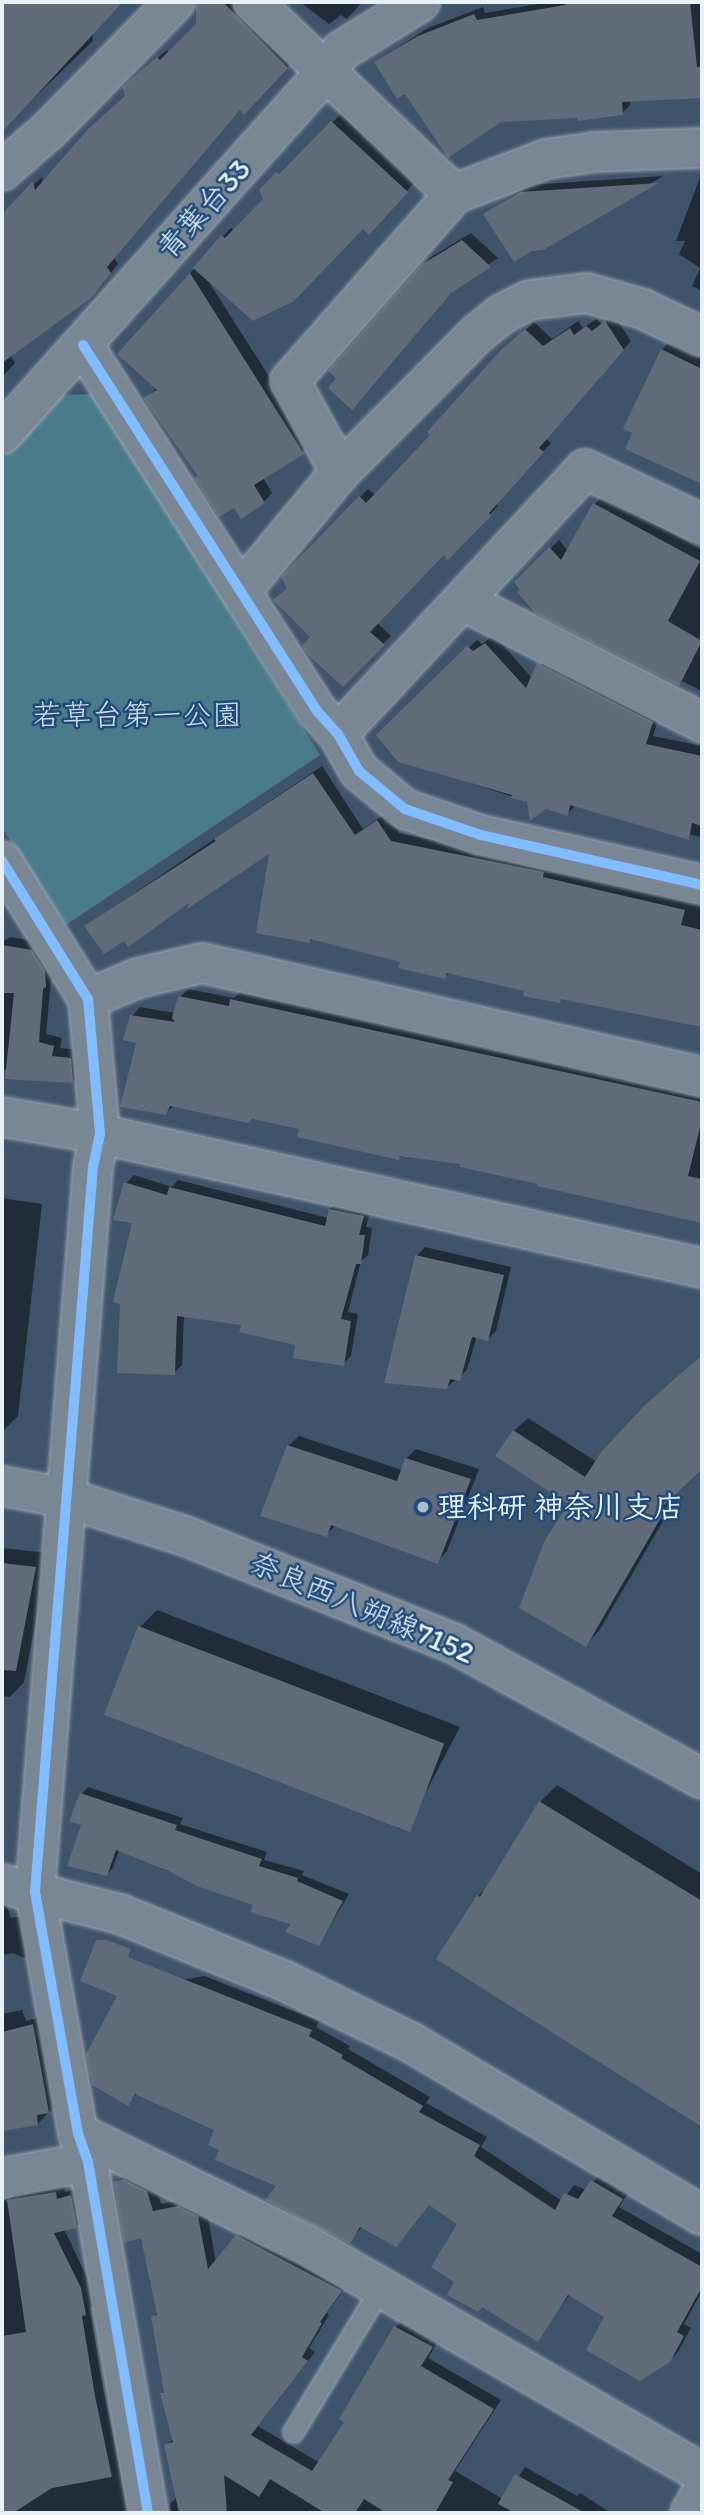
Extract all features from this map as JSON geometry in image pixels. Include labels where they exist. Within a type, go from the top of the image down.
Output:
[{"type":"street","points":[[2,172],[49,130],[175,2]]},
{"type":"street","points":[[253,2],[328,70],[454,194]]},
{"type":"street","name":"青葉台33","points":[[2,434],[328,70],[341,51],[420,2]]},
{"type":"street","points":[[340,472],[290,381],[454,194],[546,159],[593,152],[702,148]]},
{"type":"street","points":[[241,591],[340,472],[477,334],[502,314],[529,300],[587,293],[643,309],[702,337]]},
{"type":"street","points":[[83,345],[318,712],[338,734],[359,771],[405,808],[481,835],[702,885]]},
{"type":"street","points":[[338,734],[465,602],[585,469],[702,524]]},
{"type":"street","points":[[465,602],[702,722]]},
{"type":"street","points":[[2,861],[40,918],[88,999],[100,1134],[93,1166],[66,1498],[19,1888],[83,2148],[148,2513]]},
{"type":"street","points":[[2,915],[40,918]]},
{"type":"street","points":[[88,999],[138,978],[202,962],[702,1077]]},
{"type":"street","points":[[2,1117],[100,1134],[702,1268]]},
{"type":"street","name":"奈良西八朔線7152","points":[[2,1486],[66,1498],[197,1541],[453,1643],[702,1779]]},
{"type":"street","points":[[19,1888],[120,1914],[285,1981],[412,2043],[702,2215]]},
{"type":"street","points":[[2,2178],[83,2148],[307,2245],[702,2473]]},
{"type":"street","points":[[690,2513],[702,2492]]},
{"type":"lane","points":[[293,2432],[381,2287]]},
{"type":"green space","name":"若草台第一公園","points":[[94,394],[320,755],[66,925],[2,828],[2,459],[60,395]]},
{"type":"building","points":[[2,2],[123,2],[2,132]]},
{"type":"building","points":[[196,2],[223,2],[288,68],[244,115],[240,110],[107,267],[111,273],[91,298],[2,363],[2,214],[33,181],[35,190],[89,128],[125,96],[122,87],[157,57],[160,60],[196,24]]},
{"type":"building","points":[[565,2],[690,2],[697,67],[702,67],[702,98],[622,102],[623,115],[577,121],[577,118],[501,122],[448,158],[405,94],[397,99],[374,62],[418,36],[474,14],[477,20],[565,5]]},
{"type":"building","points":[[331,121],[408,192],[369,235],[363,229],[294,301],[253,321],[193,268],[221,235],[225,238],[263,199],[259,190],[276,172],[279,174]]},
{"type":"building","points":[[659,183],[543,250],[532,251],[514,262],[483,214],[520,192]]},
{"type":"building","points":[[462,240],[491,267],[451,293],[352,410],[328,388],[336,378],[328,371],[421,265]]},
{"type":"building","points":[[190,273],[304,454],[254,485],[265,503],[241,519],[234,508],[219,517],[194,478],[198,476],[143,398],[157,390],[117,354]]},
{"type":"building","points":[[605,321],[624,350],[539,448],[544,452],[489,513],[491,516],[447,561],[444,555],[370,632],[385,645],[343,687],[307,654],[302,646],[310,637],[273,600],[287,588],[281,577],[359,496],[366,503],[430,435],[427,432],[500,351],[525,329],[543,346],[570,328],[574,335],[586,326],[592,331]]},
{"type":"building","points":[[661,349],[702,369],[702,484],[625,449],[632,433],[623,429]]},
{"type":"building","points":[[593,503],[700,561],[668,621],[702,641],[679,686],[536,614],[517,592],[520,590],[514,582],[549,547],[561,560]]},
{"type":"building","points":[[485,643],[526,688],[537,663],[653,722],[646,744],[702,756],[702,826],[692,823],[689,840],[570,805],[568,816],[546,809],[530,821],[527,802],[511,798],[512,795],[398,762],[376,735],[467,646],[473,651]]},
{"type":"building","points":[[313,773],[355,835],[377,820],[391,841],[544,872],[543,877],[685,910],[681,925],[702,930],[702,1027],[561,999],[560,1003],[523,996],[524,991],[447,973],[445,979],[398,968],[400,962],[310,939],[310,943],[256,933],[269,854],[187,909],[189,903],[128,947],[124,941],[104,954],[84,926],[216,841],[214,839]]},
{"type":"building","points":[[2,945],[32,950],[45,971],[46,987],[43,989],[39,1042],[54,1046],[52,1056],[71,1058],[73,1083],[5,1079],[14,993],[2,993]]},
{"type":"building","points":[[178,996],[229,1006],[230,999],[702,1102],[702,1119],[688,1176],[702,1179],[702,1223],[537,1186],[538,1184],[460,1167],[460,1164],[400,1156],[399,1160],[297,1137],[299,1129],[252,1119],[248,1123],[170,1106],[166,1115],[120,1107],[136,1043],[123,1040],[130,1015],[175,1022],[172,1018]]},
{"type":"building","points":[[124,1182],[167,1195],[169,1187],[325,1226],[329,1209],[364,1216],[359,1235],[365,1235],[361,1264],[356,1264],[341,1319],[351,1321],[344,1366],[293,1358],[295,1345],[239,1332],[241,1325],[177,1316],[175,1375],[117,1373],[120,1304],[113,1302],[132,1223],[113,1220]]},
{"type":"building","points":[[415,1255],[504,1275],[488,1341],[472,1337],[460,1381],[450,1379],[447,1389],[384,1383]]},
{"type":"building","points":[[702,1355],[702,1469],[658,1511],[663,1514],[586,1647],[519,1608],[544,1542],[568,1504],[495,1456],[513,1430],[585,1477],[602,1451],[645,1405]]},
{"type":"building","points":[[287,1445],[397,1481],[405,1458],[471,1479],[438,1564],[331,1525],[327,1537],[260,1516]]},
{"type":"building","points":[[2,1563],[36,1567],[16,1671],[2,1670]]},
{"type":"building","points":[[138,1626],[444,1744],[410,1832],[104,1715]]},
{"type":"building","points":[[80,1793],[177,1825],[175,1830],[262,1859],[259,1866],[298,1878],[297,1881],[343,1901],[319,1946],[285,1932],[290,1924],[250,1912],[253,1905],[197,1886],[116,1850],[107,1876],[67,1866],[81,1825],[69,1821]]},
{"type":"building","points":[[539,1801],[702,1901],[702,2127],[436,1959],[477,1895],[480,1897]]},
{"type":"building","points":[[96,1940],[107,1940],[131,1949],[128,1957],[312,2030],[309,2036],[343,2055],[341,2058],[423,2106],[419,2112],[480,2145],[474,2156],[555,2210],[564,2193],[578,2199],[591,2180],[623,2199],[612,2216],[702,2267],[702,2287],[677,2332],[684,2336],[670,2362],[640,2381],[586,2350],[604,2317],[568,2295],[538,2342],[482,2307],[478,2312],[447,2295],[454,2282],[431,2267],[457,2224],[429,2205],[396,2247],[360,2227],[350,2244],[265,2200],[276,2186],[215,2160],[219,2150],[208,2145],[214,2130],[135,2094],[128,2106],[92,2085],[86,2054],[117,1996],[80,1981]]},
{"type":"building","points":[[33,2024],[49,2113],[37,2115],[38,2125],[2,2131],[2,2032]]},
{"type":"building","points":[[123,2179],[147,2191],[153,2211],[178,2206],[198,2216],[208,2269],[236,2235],[342,2291],[320,2322],[322,2323],[302,2357],[308,2361],[251,2435],[312,2471],[344,2422],[339,2419],[394,2326],[433,2347],[421,2366],[494,2409],[448,2480],[453,2482],[435,2513],[386,2513],[364,2499],[355,2513],[325,2513],[270,2479],[259,2497],[224,2475],[227,2513],[179,2513],[164,2445],[173,2442],[160,2393],[164,2393],[151,2316],[157,2315],[141,2238],[124,2243],[114,2182]]},
{"type":"building","points":[[56,2192],[57,2199],[71,2195],[77,2228],[54,2233],[81,2288],[86,2315],[82,2316],[95,2396],[112,2477],[52,2488],[13,2513],[2,2513],[2,2336],[26,2332],[7,2200]]},
{"type":"building","points":[[515,2474],[585,2513],[515,2513],[498,2504]]},
{"type":"cycle path","points":[[83,345],[318,712],[338,734],[359,771],[405,809],[481,835],[702,885]]},
{"type":"cycle path","points":[[2,861],[88,999],[100,1134],[93,1166],[35,1892],[78,2133],[88,2162],[148,2513]]},
{"type":"place","name":"理科研 神奈川支店","points":[[423,1507]]}]
